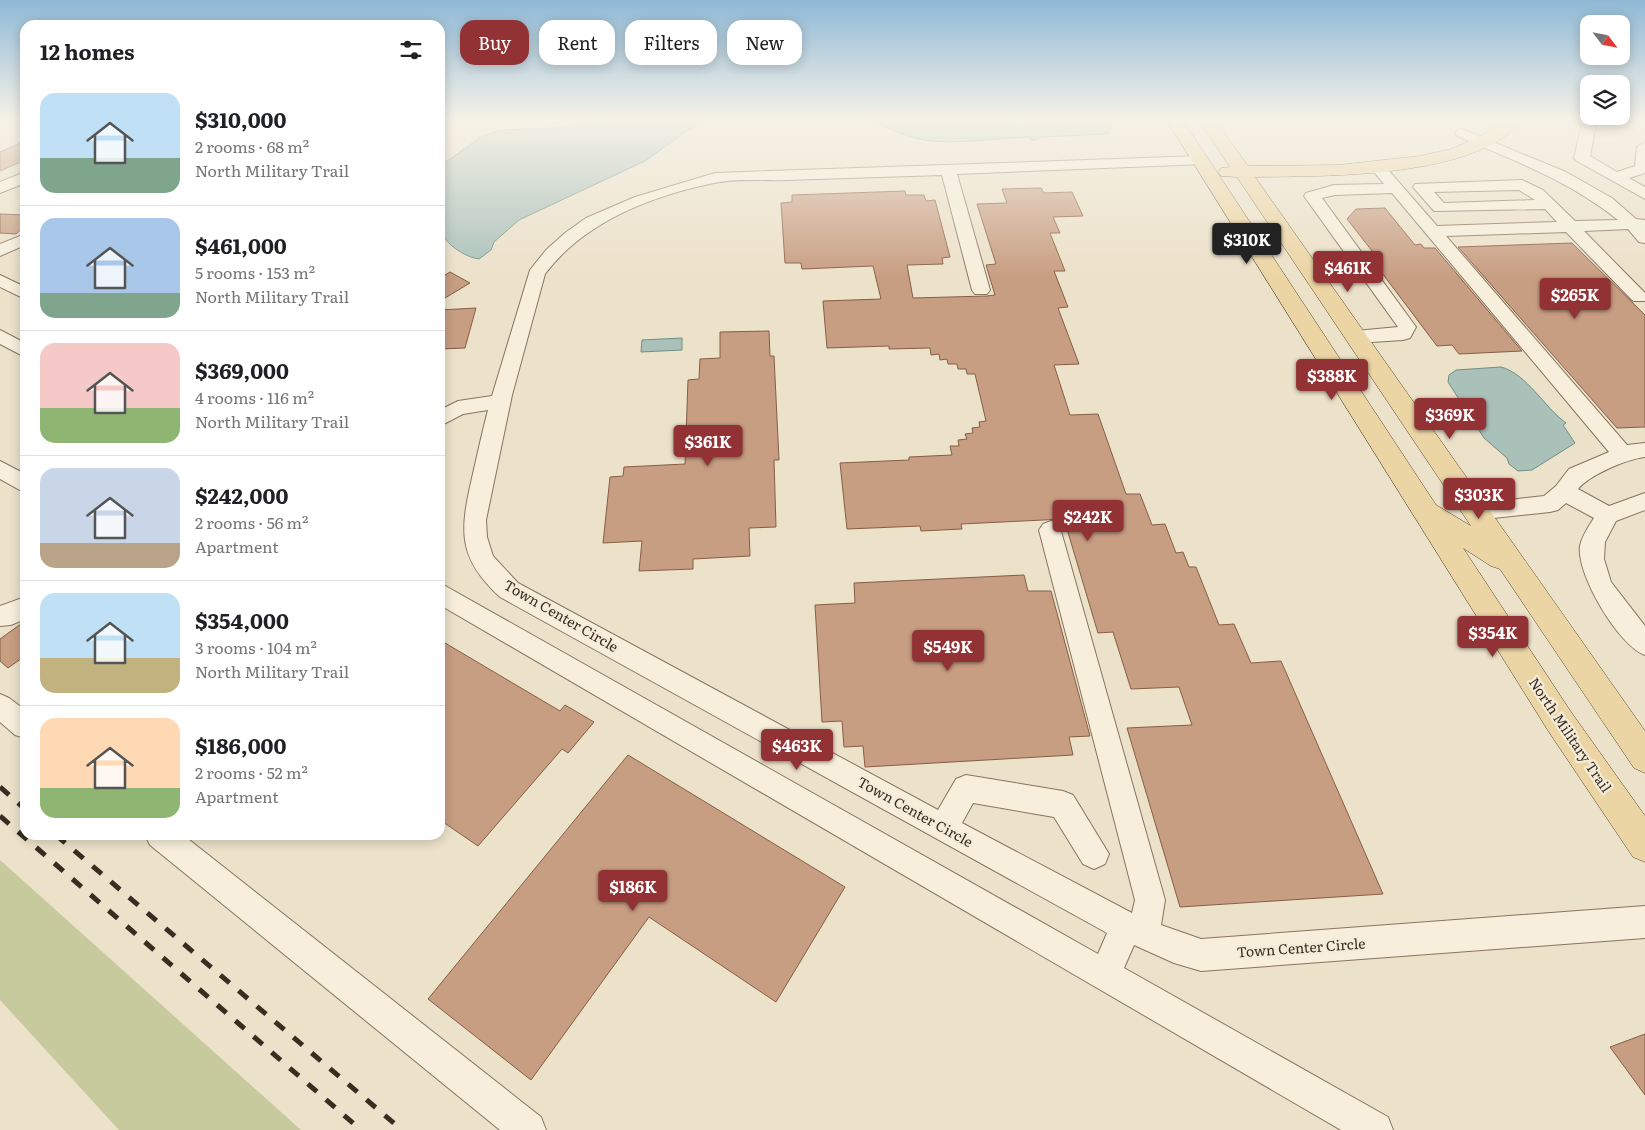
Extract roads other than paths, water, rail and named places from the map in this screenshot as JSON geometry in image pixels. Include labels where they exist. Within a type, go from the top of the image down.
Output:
[{"type":"main road","name":"North Military Trail","points":[[1207,172],[1560,722],[1645,845]]},
{"type":"main road","points":[[1242,172],[1645,758]]},
{"type":"main road","points":[[1382,443],[1475,512]]},
{"type":"main road","points":[[1424,509],[1511,565]]},
{"type":"street","name":"Town Center Circle","points":[[1053,172],[685,186],[642,200],[597,220],[557,247],[544,260],[536,274],[499,402],[475,514],[475,538],[483,561],[509,590],[944,828],[1135,930],[1174,947],[1201,955],[1645,922]]},
{"type":"street","points":[[1382,172],[1622,454]]},
{"type":"street","points":[[1551,172],[1582,185],[1639,224],[1645,238]]},
{"type":"street","points":[[1609,172],[1645,194]]},
{"type":"street","points":[[1617,176],[1635,172]]},
{"type":"street","points":[[949,175],[981,290]]},
{"type":"street","points":[[0,188],[20,179]]},
{"type":"street","points":[[1440,208],[1421,187],[1522,185],[1537,193],[1549,204],[1639,297]]},
{"type":"street","points":[[1356,337],[1396,336],[1403,334],[1407,327],[1312,196],[1334,190],[1395,188]]},
{"type":"street","points":[[1413,209],[1549,204]]},
{"type":"street","points":[[1432,231],[1639,224]]},
{"type":"street","points":[[0,251],[20,241]]},
{"type":"street","points":[[0,280],[20,291]]},
{"type":"street","points":[[0,336],[20,348]]},
{"type":"street","points":[[445,416],[458,408],[499,402]]},
{"type":"street","points":[[1475,512],[1550,504],[1564,492],[1577,475],[1616,459],[1622,454],[1645,450]]},
{"type":"street","points":[[0,469],[20,482]]},
{"type":"street","points":[[1564,492],[1608,515]]},
{"type":"street","points":[[1645,501],[1608,515],[1592,545],[1593,562],[1600,583],[1645,644]]},
{"type":"street","points":[[1051,530],[1150,900],[1135,930],[1105,975]]},
{"type":"street","points":[[494,624],[521,596]]},
{"type":"street","points":[[445,597],[1375,1130]]},
{"type":"street","points":[[0,616],[10,615],[20,610]]},
{"type":"street","points":[[0,706],[20,722]]},
{"type":"street","points":[[944,828],[966,788],[1063,804],[1094,854]]},
{"type":"street","points":[[166,840],[528,1130]]},
{"type":"water","points":[[445,172],[622,172],[519,220],[494,242],[491,250],[479,259],[462,253],[446,240]]},
{"type":"water","points":[[682,338],[682,350],[641,352],[642,340]]},
{"type":"water","points":[[1501,367],[1519,376],[1566,423],[1563,425],[1575,443],[1532,470],[1518,471],[1509,464],[1507,458],[1484,438],[1448,382],[1449,375],[1456,370]]},
{"type":"railway","points":[[0,787],[20,805]]},
{"type":"railway","points":[[0,816],[20,833]]},
{"type":"railway","points":[[28,840],[361,1130]]},
{"type":"railway","points":[[62,840],[402,1130]]}]
